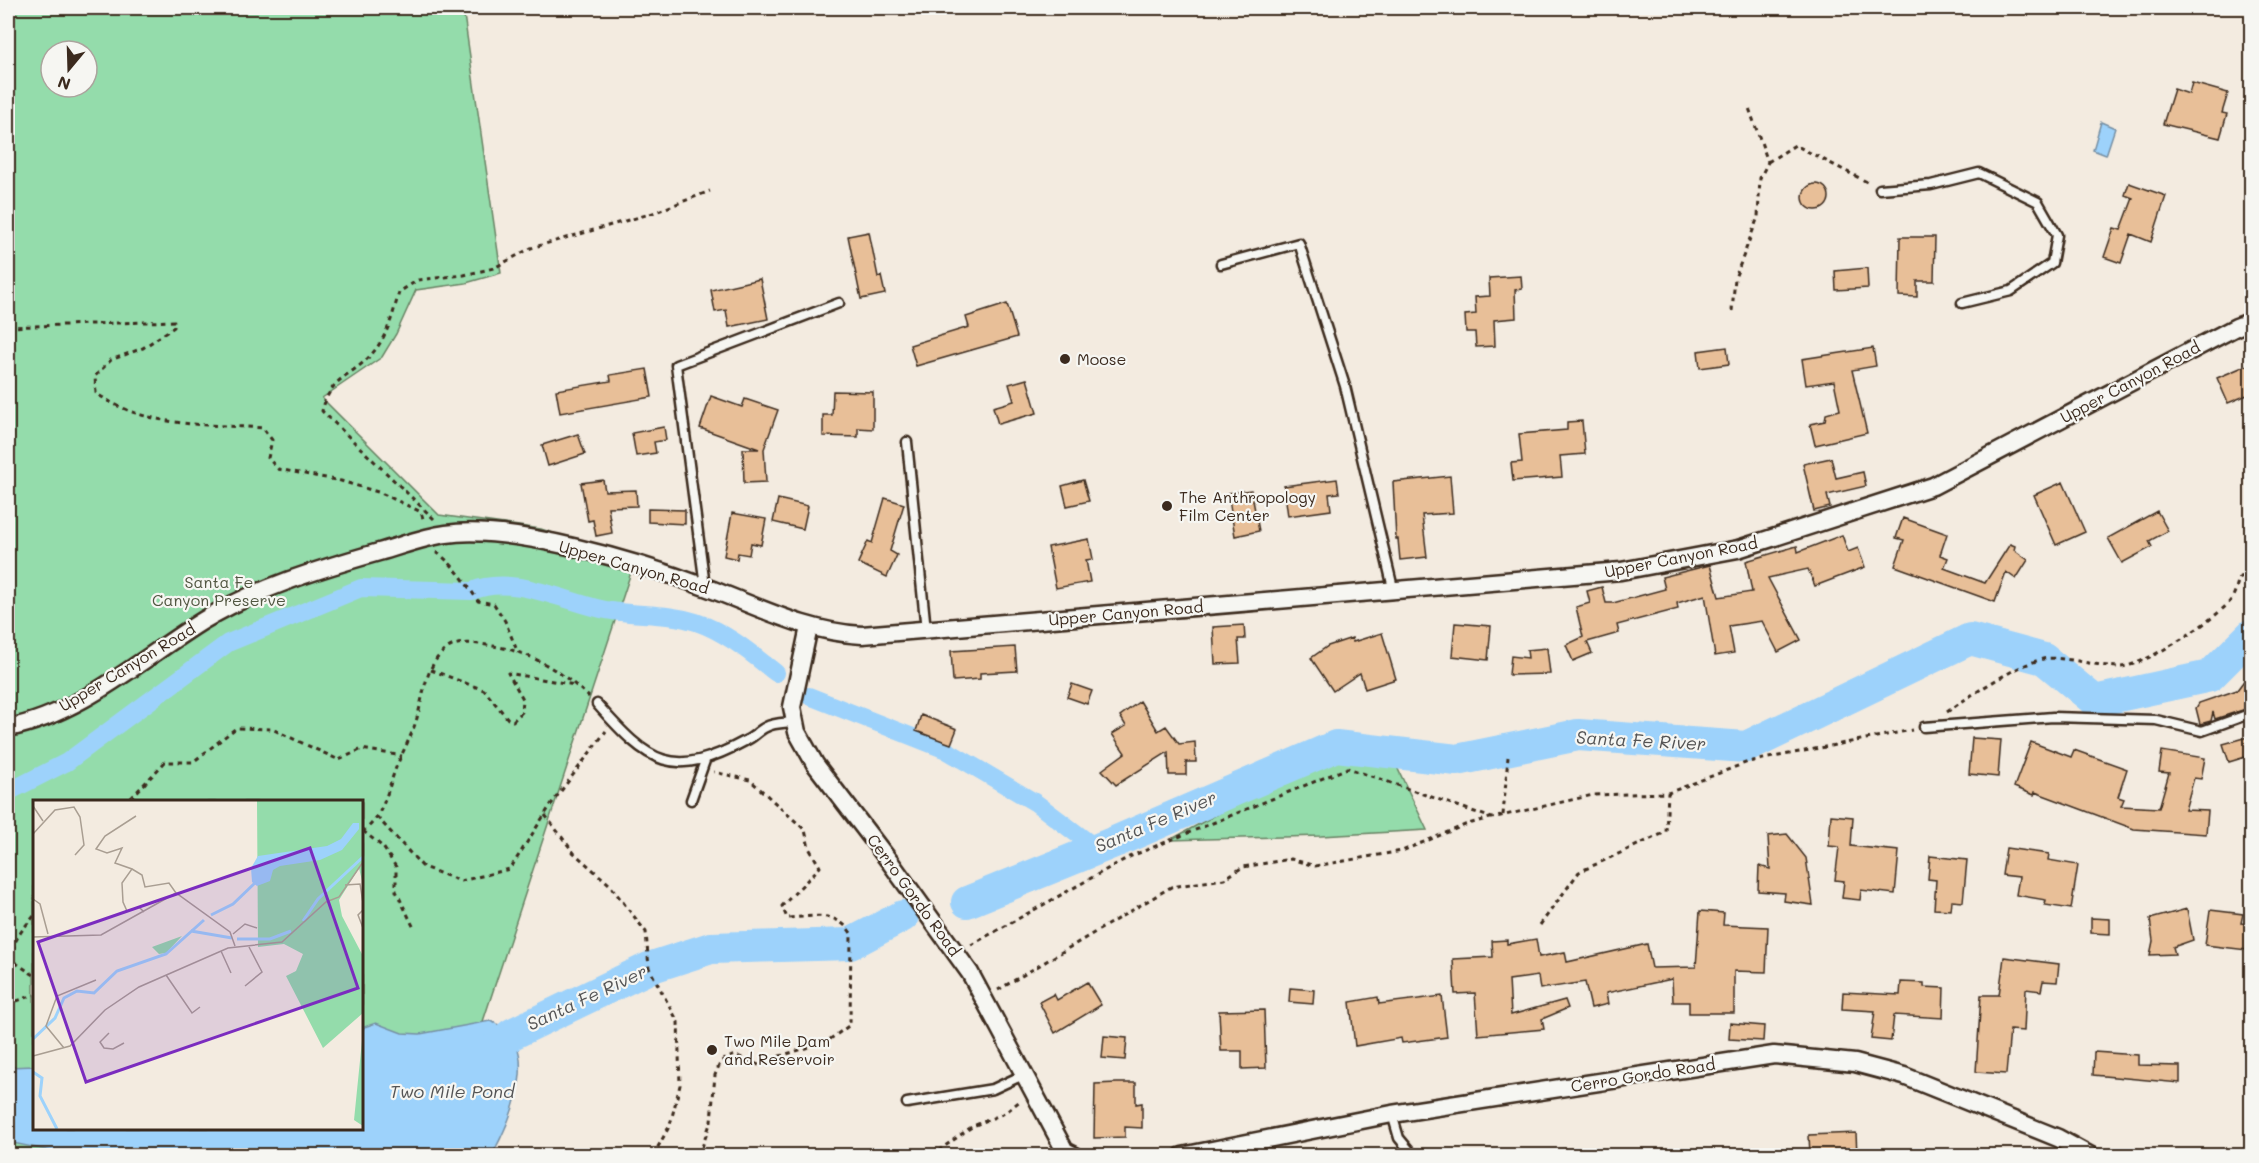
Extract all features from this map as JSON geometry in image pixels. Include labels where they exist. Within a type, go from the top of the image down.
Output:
[{"type":"street","name":"Upper Canyon Road","points":[[8,728],[41,718],[77,701],[207,619],[269,589],[340,563],[446,534],[497,534],[537,540],[608,557],[705,586],[809,627],[862,634],[926,631],[1393,588],[1621,571],[1738,549],[1933,486],[2236,327],[2252,321]]},
{"type":"street","points":[[793,714],[809,627]]},
{"type":"street","name":"Cerro Gordo Road","points":[[793,714],[815,764],[956,953],[1065,1151],[1075,1155]]},
{"type":"street","name":"Cerro Gordo Road","points":[[1182,1155],[1392,1114],[1774,1055],[1855,1063],[1904,1076],[2058,1138],[2091,1155]]},
{"type":"lane","points":[[1880,189],[1931,185],[1979,173],[2038,202],[2057,235],[2052,262],[2012,291],[1962,303]]},
{"type":"lane","points":[[1221,264],[1299,243],[1345,386],[1393,588]]},
{"type":"lane","points":[[705,586],[676,365],[839,303]]},
{"type":"lane","points":[[907,442],[926,631]]},
{"type":"lane","points":[[597,704],[613,723],[652,758],[675,764],[706,758],[748,740],[766,726],[793,714]]},
{"type":"lane","points":[[1924,727],[2053,717],[2156,720],[2202,731],[2252,713]]},
{"type":"lane","points":[[692,800],[706,758]]},
{"type":"lane","points":[[907,1103],[993,1089],[1023,1075]]},
{"type":"lane","points":[[1392,1114],[1399,1138],[1414,1155]]},
{"type":"path","points":[[1749,108],[1768,162]]},
{"type":"path","points":[[1732,310],[1736,278],[1758,217],[1760,178],[1768,162],[1795,145],[1869,183]]},
{"type":"path","points":[[446,534],[421,504],[322,411],[327,393],[344,375],[370,356],[389,328],[399,292],[418,280],[464,275],[494,268],[531,248],[653,213],[710,191]]},
{"type":"path","points":[[8,327],[174,321],[174,327],[143,348],[111,360],[95,376],[96,393],[117,408],[146,417],[187,423],[263,428],[272,440],[268,458],[278,469],[341,481],[381,493],[421,512],[433,550],[445,558],[464,579],[478,600],[494,604],[505,621],[518,653]]},
{"type":"path","points":[[983,999],[1171,887],[1224,879],[1243,867],[1291,859],[1315,866],[1402,851],[1465,825],[1492,818],[1593,795],[1668,793],[1748,762],[1924,727],[1985,686],[2044,659],[2122,667],[2149,659],[2171,643],[2187,638],[2232,599],[2239,578],[2252,571]]},
{"type":"path","points":[[363,831],[373,824],[387,797],[418,716],[431,670],[448,648],[469,643],[541,660],[597,704]]},
{"type":"path","points":[[431,670],[484,690],[508,719],[513,721],[522,712],[523,699],[508,673],[577,686]]},
{"type":"path","points":[[377,817],[423,867],[461,881],[510,869],[545,815],[613,723]]},
{"type":"path","points":[[125,800],[132,797],[165,762],[193,762],[236,728],[272,729],[339,760],[362,749],[402,756]]},
{"type":"path","points":[[1503,816],[1508,757]]},
{"type":"path","points":[[956,953],[1130,857],[1348,768],[1492,818]]},
{"type":"path","points":[[697,781],[715,771],[750,780],[805,830],[809,848],[820,867],[782,906],[787,918],[834,916],[845,924],[851,933],[852,951],[850,1025],[826,1042],[780,1056],[761,1066],[735,1055],[721,1061],[715,1075],[711,1121],[699,1155]]},
{"type":"path","points":[[1540,925],[1579,872],[1666,832],[1668,793]]},
{"type":"path","points":[[545,815],[574,853],[609,884],[645,932],[650,968],[678,1022],[680,1085],[670,1125],[653,1155]]},
{"type":"path","points":[[363,833],[383,847],[396,867],[396,891],[414,928]]},
{"type":"path","points":[[33,917],[20,932],[12,951],[13,961],[33,974]]},
{"type":"path","points":[[8,966],[17,964]]},
{"type":"path","points":[[8,1004],[33,995]]},
{"type":"path","points":[[932,1155],[973,1126],[1005,1113],[1032,1093]]},
{"type":"green space","name":"Santa Fe Canyon Preserve","points":[[8,8],[463,8],[501,273],[466,283],[416,290],[396,334],[382,357],[322,398],[439,515],[541,529],[635,560],[439,1155],[8,1155]]},
{"type":"green space","points":[[1339,757],[1395,763],[1427,830],[1321,836],[1170,840],[1267,787]]},
{"type":"water","points":[[2101,122],[2115,128],[2106,155],[2093,150]]},
{"type":"water","name":"Two Mile Pond","points":[[490,1021],[507,1031],[517,1045],[520,1063],[519,1082],[508,1122],[492,1155],[75,1156],[8,1142],[8,1067],[33,1066],[33,1130],[363,1130],[364,1027],[376,1023],[402,1033],[420,1034]]},
{"type":"building","points":[[2192,83],[2228,93],[2222,113],[2227,114],[2220,138],[2163,124],[2174,89],[2189,94]]},
{"type":"building","points":[[2129,183],[2166,196],[2151,242],[2131,234],[2121,263],[2104,257],[2114,228],[2121,230],[2133,198],[2125,195]]},
{"type":"building","points":[[1816,184],[1825,188],[1829,197],[1825,206],[1816,210],[1807,206],[1803,197],[1807,188]]},
{"type":"building","points":[[869,232],[878,277],[881,276],[885,294],[861,299],[848,236]]},
{"type":"building","points":[[1900,237],[1935,237],[1934,281],[1917,281],[1917,297],[1899,296]]},
{"type":"building","points":[[1867,268],[1868,288],[1836,290],[1835,271]]},
{"type":"building","points":[[1521,276],[1522,289],[1515,290],[1516,318],[1494,320],[1495,346],[1476,347],[1475,332],[1466,332],[1465,315],[1476,314],[1475,297],[1490,296],[1489,278]]},
{"type":"building","points":[[760,279],[768,319],[729,327],[726,310],[715,312],[711,290]]},
{"type":"building","points":[[1007,304],[1017,337],[916,366],[910,345],[969,327],[966,317]]},
{"type":"building","points":[[1727,347],[1729,364],[1700,368],[1698,351]]},
{"type":"building","points":[[1873,348],[1876,366],[1852,370],[1867,433],[1815,445],[1810,424],[1825,421],[1826,414],[1840,410],[1834,381],[1806,385],[1802,359]]},
{"type":"building","points":[[2252,363],[2252,393],[2228,403],[2217,378]]},
{"type":"building","points":[[647,369],[652,397],[560,413],[556,390],[611,381],[610,375]]},
{"type":"building","points":[[1027,379],[1037,413],[998,424],[993,407],[1014,401],[1009,384]]},
{"type":"building","points":[[833,391],[873,392],[873,429],[858,428],[858,437],[823,436],[823,415],[832,415]]},
{"type":"building","points":[[711,396],[742,407],[745,399],[778,410],[764,449],[766,482],[744,483],[743,449],[759,449],[700,428]]},
{"type":"building","points":[[1582,421],[1585,454],[1560,456],[1562,477],[1513,481],[1511,463],[1522,462],[1519,434],[1567,430],[1567,422]]},
{"type":"building","points":[[664,427],[666,440],[654,442],[656,453],[636,456],[632,433]]},
{"type":"building","points":[[578,434],[585,454],[548,466],[542,445]]},
{"type":"building","points":[[1831,458],[1836,478],[1863,472],[1866,486],[1827,495],[1830,507],[1814,511],[1803,464]]},
{"type":"building","points":[[1450,476],[1453,513],[1422,515],[1427,557],[1400,560],[1398,539],[1396,539],[1393,482]]},
{"type":"building","points":[[1337,479],[1339,493],[1329,494],[1331,510],[1288,516],[1284,486]]},
{"type":"building","points":[[603,480],[605,491],[636,490],[637,506],[608,507],[612,533],[596,536],[593,520],[588,521],[581,483]]},
{"type":"building","points":[[1083,480],[1089,501],[1067,506],[1062,486]]},
{"type":"building","points":[[2063,482],[2085,532],[2056,545],[2034,495]]},
{"type":"building","points":[[1251,490],[1259,531],[1235,536],[1228,493]]},
{"type":"building","points":[[885,498],[904,504],[890,551],[897,555],[887,577],[858,563],[868,541],[872,543]]},
{"type":"building","points":[[778,499],[808,506],[803,529],[773,522]]},
{"type":"building","points":[[648,509],[685,510],[685,524],[648,522]]},
{"type":"building","points":[[2157,511],[2168,531],[2149,541],[2152,547],[2122,563],[2108,538]]},
{"type":"building","points":[[732,513],[766,519],[761,545],[751,543],[749,555],[738,553],[737,559],[724,556]]},
{"type":"building","points":[[1903,518],[1947,534],[1940,555],[1948,558],[1944,568],[1985,583],[2010,544],[2015,546],[2014,550],[2028,560],[2016,579],[2006,572],[1995,602],[1895,566],[1904,540],[1896,538]]},
{"type":"building","points":[[1842,535],[1848,552],[1858,548],[1865,567],[1815,586],[1808,569],[1768,578],[1801,640],[1778,652],[1762,621],[1729,626],[1734,653],[1715,656],[1705,595],[1677,603],[1678,609],[1617,625],[1619,633],[1587,642],[1592,653],[1573,661],[1566,645],[1583,637],[1576,607],[1590,603],[1587,591],[1602,587],[1606,603],[1613,603],[1665,589],[1662,577],[1710,565],[1719,597],[1752,592],[1746,561],[1797,546],[1798,552]]},
{"type":"building","points":[[1089,539],[1093,559],[1086,560],[1090,582],[1056,588],[1048,547]]},
{"type":"building","points":[[1455,623],[1491,626],[1488,660],[1452,656]]},
{"type":"building","points":[[1244,625],[1245,639],[1238,639],[1240,663],[1215,664],[1213,627]]},
{"type":"building","points":[[1382,633],[1396,679],[1365,689],[1360,673],[1333,691],[1311,658],[1328,646],[1352,638],[1353,642]]},
{"type":"building","points":[[1015,647],[1017,671],[980,673],[980,679],[953,681],[951,651]]},
{"type":"building","points":[[1547,648],[1550,674],[1509,675],[1511,656],[1528,658],[1527,650]]},
{"type":"building","points":[[2252,670],[2252,707],[2215,719],[2213,712],[2211,721],[2200,724],[2196,708],[2199,703],[2237,690]]},
{"type":"building","points":[[1072,684],[1092,691],[1087,704],[1067,697]]},
{"type":"building","points":[[1140,701],[1158,731],[1166,726],[1179,744],[1195,742],[1196,762],[1186,762],[1186,775],[1169,775],[1168,752],[1116,785],[1102,770],[1125,753],[1112,734],[1126,726],[1120,716]]},
{"type":"building","points":[[921,715],[957,729],[951,744],[916,731]]},
{"type":"building","points":[[2252,736],[2252,755],[2229,762],[2223,744]]},
{"type":"building","points":[[1972,738],[2001,740],[1998,777],[1969,774]]},
{"type":"building","points":[[2031,742],[2071,757],[2074,750],[2127,769],[2118,797],[2124,799],[2121,806],[2159,808],[2169,773],[2159,772],[2162,751],[2205,758],[2201,779],[2194,778],[2185,810],[2208,811],[2206,834],[2134,829],[2035,792],[2034,795],[2014,787]]},
{"type":"building","points":[[1831,815],[1853,817],[1851,846],[1899,851],[1895,894],[1861,890],[1860,900],[1842,898],[1844,881],[1835,880],[1839,847],[1829,846]]},
{"type":"building","points":[[1787,834],[1806,858],[1813,905],[1784,901],[1785,893],[1758,891],[1759,866],[1770,869],[1768,836]]},
{"type":"building","points":[[2006,848],[2049,854],[2048,860],[2078,865],[2071,909],[2045,905],[2046,900],[2016,895],[2019,877],[2002,875]]},
{"type":"building","points":[[1930,856],[1967,860],[1963,902],[1952,901],[1951,910],[1934,909],[1936,880],[1928,879]]},
{"type":"building","points":[[2187,909],[2193,940],[2173,947],[2175,954],[2150,955],[2153,941],[2150,919]]},
{"type":"building","points":[[2210,910],[2243,914],[2241,923],[2250,924],[2247,950],[2205,945]]},
{"type":"building","points":[[1700,911],[1724,913],[1723,925],[1768,927],[1766,972],[1734,971],[1734,1013],[1689,1013],[1689,1002],[1673,1002],[1672,979],[1606,993],[1608,1004],[1591,1008],[1585,982],[1540,989],[1538,976],[1509,980],[1511,1015],[1565,1000],[1568,1008],[1542,1019],[1544,1029],[1478,1035],[1475,993],[1455,994],[1453,959],[1493,957],[1492,941],[1507,940],[1507,944],[1536,939],[1539,957],[1565,952],[1567,962],[1647,944],[1652,968],[1696,967]]},
{"type":"building","points":[[2091,918],[2110,919],[2110,934],[2091,933]]},
{"type":"building","points":[[2004,957],[2059,964],[2057,982],[2043,981],[2041,991],[2026,989],[2024,1031],[2010,1030],[2006,1074],[1976,1072],[1981,995],[1999,995]]},
{"type":"building","points":[[1087,982],[1101,1005],[1055,1033],[1039,1002],[1054,994],[1057,1000]]},
{"type":"building","points":[[1901,982],[1924,983],[1924,987],[1944,988],[1943,1018],[1894,1015],[1891,1041],[1871,1039],[1875,1011],[1842,1009],[1843,992],[1900,995]]},
{"type":"building","points":[[1290,988],[1314,990],[1313,1004],[1289,1002]]},
{"type":"building","points":[[1442,996],[1447,1037],[1402,1043],[1401,1038],[1355,1046],[1350,1002],[1378,997],[1379,1004]]},
{"type":"building","points":[[1264,1010],[1266,1068],[1242,1069],[1242,1051],[1221,1051],[1219,1011]]},
{"type":"building","points":[[1730,1023],[1764,1026],[1763,1041],[1729,1039]]},
{"type":"building","points":[[1104,1036],[1127,1038],[1125,1060],[1102,1058]]},
{"type":"building","points":[[2094,1052],[2138,1055],[2138,1065],[2180,1066],[2180,1083],[2093,1075]]},
{"type":"building","points":[[1136,1083],[1136,1104],[1142,1103],[1142,1128],[1125,1127],[1125,1137],[1094,1138],[1095,1084]]},
{"type":"building","points":[[1856,1133],[1857,1155],[1810,1155],[1809,1135]]},
{"type":"waterway","points":[[8,792],[67,762],[228,643],[361,588],[472,591],[503,585],[536,590],[601,609],[685,619],[707,626],[728,638],[776,673]]},
{"type":"waterway","name":"Santa Fe River","points":[[967,902],[1117,841],[1336,746],[1457,760],[1578,735],[1746,747],[1970,639],[2044,659],[2095,701],[2210,676],[2252,634]]},
{"type":"waterway","points":[[809,696],[946,750],[1036,803],[1097,849]]},
{"type":"waterway","name":"Santa Fe River","points":[[479,1061],[512,1034],[649,968],[711,948],[850,944],[903,916]]},
{"type":"place","name":"Moose","points":[[1065,359]]},
{"type":"place","name":"The Anthropology Film Center","points":[[1167,506]]},
{"type":"place","name":"Two Mile Dam and Reservoir","points":[[712,1050]]}]
